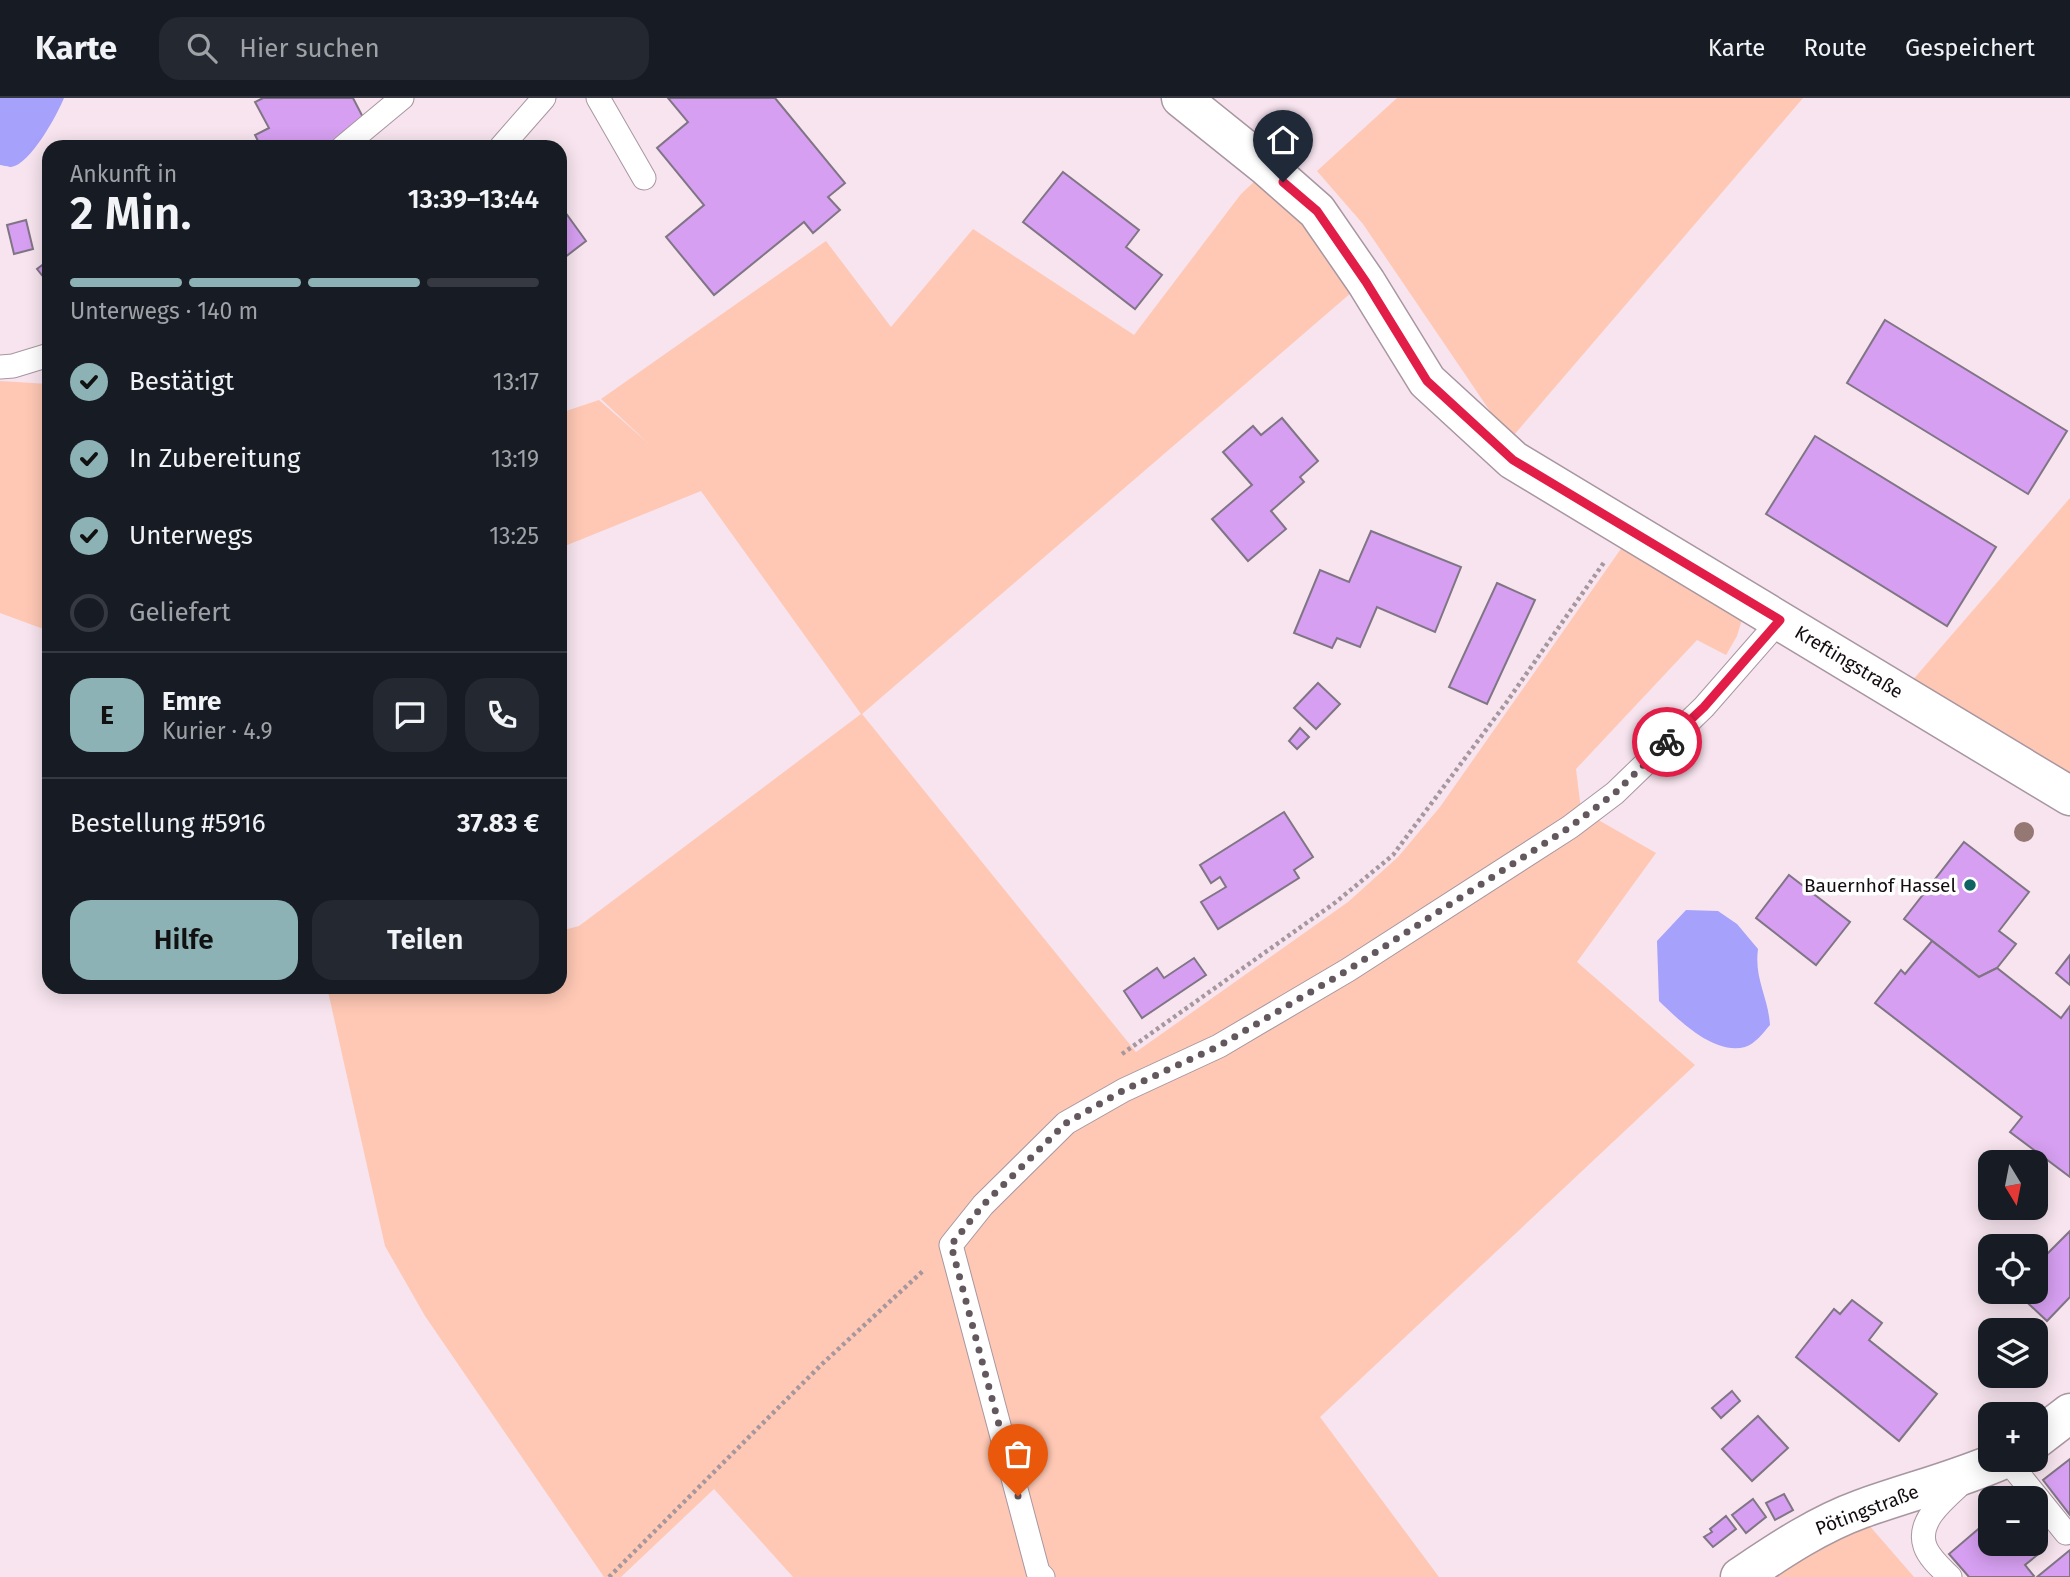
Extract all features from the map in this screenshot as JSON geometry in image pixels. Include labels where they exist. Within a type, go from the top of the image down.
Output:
[{"type":"street","name":"Kreftingstraße","points":[[1181,98],[1317,211],[1366,282],[1427,381],[1513,460],[2070,796]]},
{"type":"street","points":[[2048,1430],[2070,1413]]},
{"type":"street","name":"Pötingstraße","points":[[1740,1577],[1810,1531],[1860,1510],[1978,1469]]},
{"type":"lane","points":[[351,140],[402,98]]},
{"type":"lane","points":[[507,140],[544,98]]},
{"type":"lane","points":[[598,98],[644,178]]},
{"type":"lane","points":[[0,367],[42,357]]},
{"type":"lane","points":[[1044,1577],[1038,1572],[951,1245],[983,1205],[1066,1123],[1124,1090],[1219,1046],[1313,991],[1570,827],[1615,793],[1704,707],[1780,620]]},
{"type":"lane","points":[[1950,1577],[1925,1546],[1925,1528],[1933,1512],[1984,1472]]},
{"type":"lane","points":[[2002,1472],[2066,1533]]},
{"type":"path","points":[[1114,1063],[1122,1054],[1336,902],[1393,855],[1498,714],[1627,528]]},
{"type":"path","points":[[609,1577],[821,1365],[951,1245]]},
{"type":"shaded area","points":[[0,98],[64,98],[34,149],[26,158],[11,167],[0,165]]},
{"type":"shaded area","points":[[1397,98],[1803,98],[1514,435],[1492,414],[1363,224],[1317,171]]},
{"type":"shaded area","points":[[1257,179],[1311,221],[1359,286],[862,714],[1136,1052],[1348,902],[1398,857],[1440,807],[1625,543],[1744,613],[1737,636],[1726,655],[1697,640],[1576,769],[1581,810],[1656,853],[1577,962],[1695,1065],[1320,1417],[1439,1577],[793,1577],[714,1489],[621,1577],[604,1577],[425,1316],[385,1246],[329,994],[567,994],[567,929],[579,926],[861,714],[701,491],[567,545],[567,411],[599,400],[648,443],[601,399],[826,241],[891,327],[973,229],[1134,335],[1241,194]]},
{"type":"shaded area","points":[[0,381],[42,384],[42,628],[0,613]]},
{"type":"shaded area","points":[[2070,498],[2070,786],[1911,682]]},
{"type":"shaded area","points":[[1686,910],[1718,911],[1737,924],[1758,949],[1758,969],[1770,1025],[1749,1046],[1733,1048],[1709,1041],[1659,1001],[1657,941]]},
{"type":"shaded area","points":[[1861,1516],[1914,1577],[1757,1577]]},
{"type":"building","points":[[263,98],[353,98],[367,125],[338,140],[258,140],[255,135],[269,128],[255,102]]},
{"type":"building","points":[[668,98],[775,98],[845,183],[828,197],[840,210],[813,233],[804,222],[714,295],[666,237],[704,205],[657,148],[688,122]]},
{"type":"building","points":[[1063,172],[1139,230],[1126,247],[1162,275],[1135,309],[1023,222]]},
{"type":"building","points":[[567,215],[586,241],[567,256]]},
{"type":"building","points":[[26,220],[33,249],[14,254],[7,225]]},
{"type":"building","points":[[1885,320],[2067,431],[2028,494],[1847,383]]},
{"type":"building","points":[[1282,418],[1318,461],[1300,477],[1304,482],[1271,511],[1286,529],[1248,561],[1212,519],[1252,485],[1223,452],[1253,426],[1261,435]]},
{"type":"building","points":[[1815,436],[1996,547],[1947,626],[1766,514]]},
{"type":"building","points":[[1371,531],[1461,567],[1435,632],[1377,607],[1360,647],[1337,638],[1332,648],[1294,633],[1320,570],[1349,582]]},
{"type":"building","points":[[1497,583],[1535,600],[1487,704],[1449,687]]},
{"type":"building","points":[[1318,683],[1340,704],[1316,729],[1294,708]]},
{"type":"building","points":[[1300,728],[1309,737],[1297,749],[1289,741]]},
{"type":"building","points":[[1284,812],[1313,857],[1294,870],[1299,878],[1218,929],[1201,902],[1226,887],[1220,877],[1211,883],[1200,865]]},
{"type":"building","points":[[1964,842],[2029,892],[1999,931],[2016,944],[1997,968],[1979,977],[1904,919]]},
{"type":"building","points":[[1789,875],[1850,922],[1816,965],[1756,918]]},
{"type":"building","points":[[1932,941],[1979,977],[1997,968],[2061,1018],[2070,1006],[2070,1177],[2048,1160],[2048,1150],[2034,1150],[2010,1132],[2022,1117],[1875,1003],[1901,970],[1905,974]]},
{"type":"building","points":[[2070,955],[2070,985],[2056,973]]},
{"type":"building","points":[[1194,958],[1206,975],[1142,1018],[1124,991],[1157,968],[1164,978]]},
{"type":"building","points":[[2070,1231],[2070,1297],[2048,1320],[2029,1304],[2048,1304],[2048,1253]]},
{"type":"building","points":[[1852,1300],[1882,1323],[1869,1340],[1937,1394],[1899,1441],[1796,1357],[1834,1309],[1840,1314]]},
{"type":"building","points":[[1732,1391],[1740,1401],[1721,1418],[1712,1408]]},
{"type":"building","points":[[1758,1416],[1788,1448],[1752,1481],[1722,1449]]},
{"type":"building","points":[[2070,1459],[2070,1515],[2048,1486],[2043,1480]]},
{"type":"building","points":[[1784,1494],[1793,1510],[1775,1520],[1766,1503]]},
{"type":"building","points":[[1753,1499],[1766,1517],[1746,1533],[1732,1515]]},
{"type":"building","points":[[1726,1516],[1736,1529],[1713,1547],[1704,1537]]},
{"type":"building","points":[[1978,1529],[1978,1556],[2036,1556],[2025,1565],[2034,1576],[1969,1577],[1949,1554]]},
{"type":"building","points":[[2070,1550],[2070,1577],[2037,1577]]},
{"type":"way so far","points":[[1018,1496],[951,1245],[983,1205],[1066,1123],[1124,1090],[1219,1046],[1348,970],[1570,827],[1615,793],[1667,742]]},
{"type":"place","name":"Bauernhof Hassel","points":[[1970,885]]},
{"type":"route","points":[[1283,182],[1317,211],[1366,282],[1427,381],[1513,460],[1780,620],[1704,707],[1667,742]]}]
